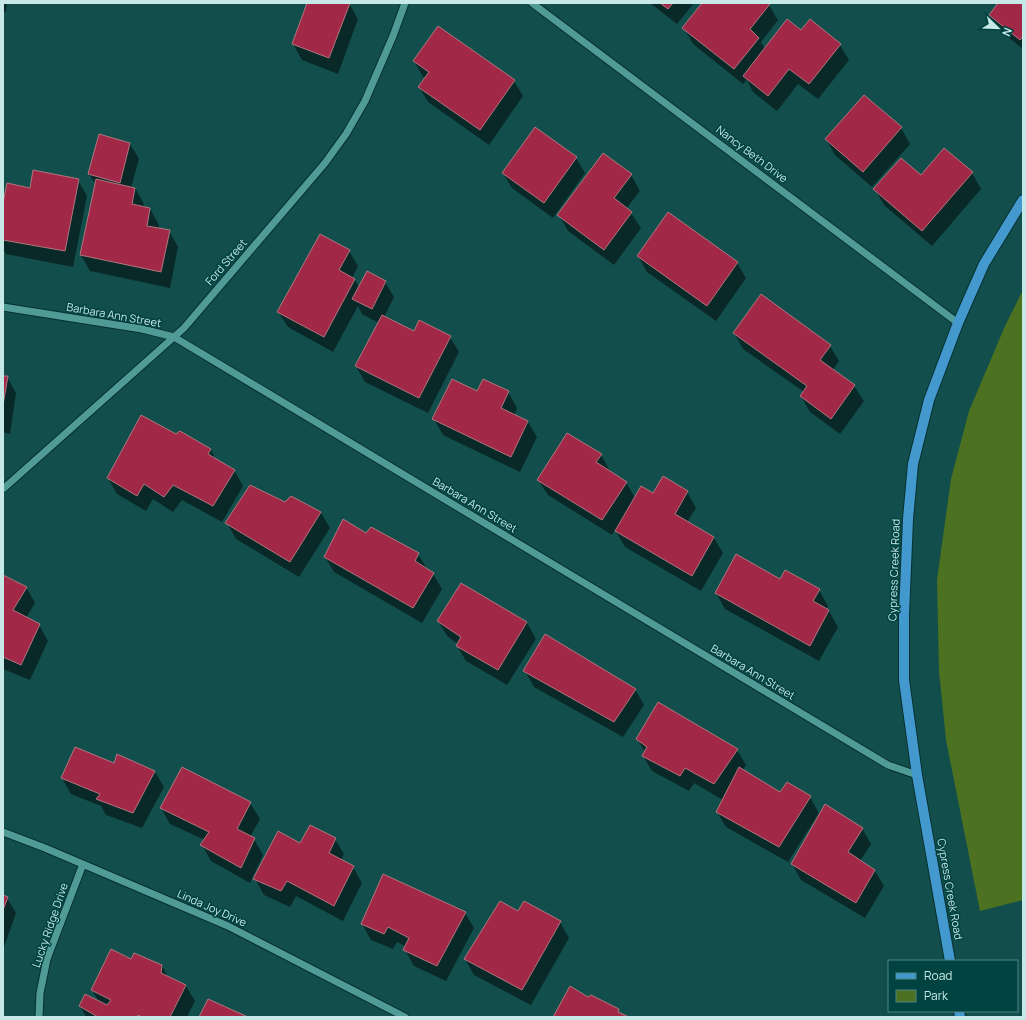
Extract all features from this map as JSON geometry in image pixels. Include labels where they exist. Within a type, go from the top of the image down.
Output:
[{"type":"main road","name":"Cypress Creek Road","points":[[950,960],[917,775],[904,680],[904,614],[908,519],[913,464],[929,400],[958,323],[984,264],[1023,200]]},
{"type":"street","name":"Ford Street","points":[[3,488],[184,328],[325,163],[346,134],[365,101],[393,36],[405,3]]},
{"type":"street","name":"Nancy Beth Drive","points":[[532,3],[958,323]]},
{"type":"street","name":"Barbara Ann Street","points":[[3,307],[142,329],[174,337],[881,761],[917,775]]},
{"type":"street","name":"Linda Joy Drive","points":[[3,832],[45,848],[228,926],[404,1017]]},
{"type":"street","name":"Lucky Ridge Drive","points":[[39,1017],[40,993],[47,959],[83,864]]},
{"type":"green space","points":[[1023,290],[1023,900],[980,911],[946,740],[939,671],[937,580],[951,479],[969,411],[1005,326]]},
{"type":"building","points":[[307,3],[350,3],[329,58],[292,44]]},
{"type":"building","points":[[660,3],[673,3],[668,9]]},
{"type":"building","points":[[702,3],[770,4],[750,29],[759,38],[734,69],[682,28]]},
{"type":"building","points":[[998,3],[1023,3],[1023,36],[1020,40],[989,15]]},
{"type":"building","points":[[787,19],[801,30],[810,19],[841,44],[809,84],[789,69],[768,96],[743,76]]},
{"type":"building","points":[[438,26],[515,80],[480,130],[418,87],[429,72],[413,61]]},
{"type":"building","points":[[864,95],[902,127],[863,172],[825,139]]},
{"type":"building","points":[[535,127],[577,157],[544,203],[502,173]]},
{"type":"building","points":[[99,134],[130,143],[120,183],[88,174]]},
{"type":"building","points":[[944,148],[973,172],[922,231],[873,189],[901,158],[921,175]]},
{"type":"building","points":[[603,153],[632,174],[614,198],[632,212],[604,250],[557,215]]},
{"type":"building","points":[[33,170],[79,179],[65,251],[3,240],[3,203],[7,183],[30,188]]},
{"type":"building","points":[[96,179],[135,188],[132,204],[150,208],[147,226],[170,230],[161,272],[80,255]]},
{"type":"building","points":[[668,212],[738,262],[707,306],[637,256]]},
{"type":"building","points":[[320,234],[350,250],[339,270],[355,279],[324,337],[277,312]]},
{"type":"building","points":[[367,271],[386,281],[372,309],[352,299]]},
{"type":"building","points":[[761,294],[831,345],[820,360],[855,385],[831,419],[800,396],[807,386],[733,333]]},
{"type":"building","points":[[382,315],[414,331],[419,320],[451,336],[419,398],[355,366]]},
{"type":"building","points":[[3,376],[8,376],[3,405]]},
{"type":"building","points":[[452,379],[477,391],[483,379],[509,391],[501,408],[528,421],[511,457],[432,419]]},
{"type":"building","points":[[141,415],[176,434],[180,431],[211,449],[208,454],[235,470],[213,506],[173,485],[164,497],[144,484],[137,496],[107,478]]},
{"type":"building","points":[[567,433],[602,454],[596,462],[627,482],[602,520],[537,480]]},
{"type":"building","points":[[663,476],[688,491],[675,514],[714,537],[692,576],[615,531],[641,486],[653,493]]},
{"type":"building","points":[[250,485],[285,502],[291,496],[321,512],[290,562],[225,523]]},
{"type":"building","points":[[343,519],[366,533],[371,527],[419,553],[415,561],[434,573],[413,608],[324,557]]},
{"type":"building","points":[[736,554],[780,579],[785,570],[820,589],[813,601],[829,610],[810,646],[715,593]]},
{"type":"building","points":[[3,575],[27,587],[13,610],[40,624],[21,665],[3,657]]},
{"type":"building","points":[[461,583],[527,622],[498,670],[456,646],[461,637],[437,621]]},
{"type":"building","points":[[545,634],[636,689],[614,722],[523,671]]},
{"type":"building","points":[[658,702],[738,749],[714,784],[685,768],[680,776],[642,756],[647,747],[636,739]]},
{"type":"building","points":[[75,747],[114,763],[117,754],[155,771],[133,813],[96,799],[100,794],[61,778]]},
{"type":"building","points":[[182,767],[251,802],[237,829],[255,838],[241,868],[200,845],[209,832],[160,808]]},
{"type":"building","points":[[739,767],[780,792],[787,782],[811,796],[779,847],[716,812]]},
{"type":"building","points":[[825,804],[863,828],[848,852],[875,870],[856,903],[791,864]]},
{"type":"building","points":[[310,825],[336,838],[329,853],[354,866],[334,906],[287,881],[281,891],[253,879],[278,831],[300,843]]},
{"type":"building","points":[[383,874],[466,912],[437,966],[403,950],[409,938],[388,927],[384,934],[361,924]]},
{"type":"building","points":[[3,895],[8,897],[3,910]]},
{"type":"building","points":[[500,901],[518,911],[524,901],[561,921],[522,990],[464,959]]},
{"type":"building","points":[[111,949],[131,959],[134,953],[162,965],[161,973],[186,985],[170,1017],[142,1017],[138,1015],[137,1017],[98,1017],[79,1006],[85,994],[107,1005],[111,1000],[91,990]]},
{"type":"building","points":[[570,986],[588,997],[591,995],[619,1009],[618,1012],[629,1017],[553,1017]]},
{"type":"building","points":[[208,999],[248,1017],[199,1017]]}]
